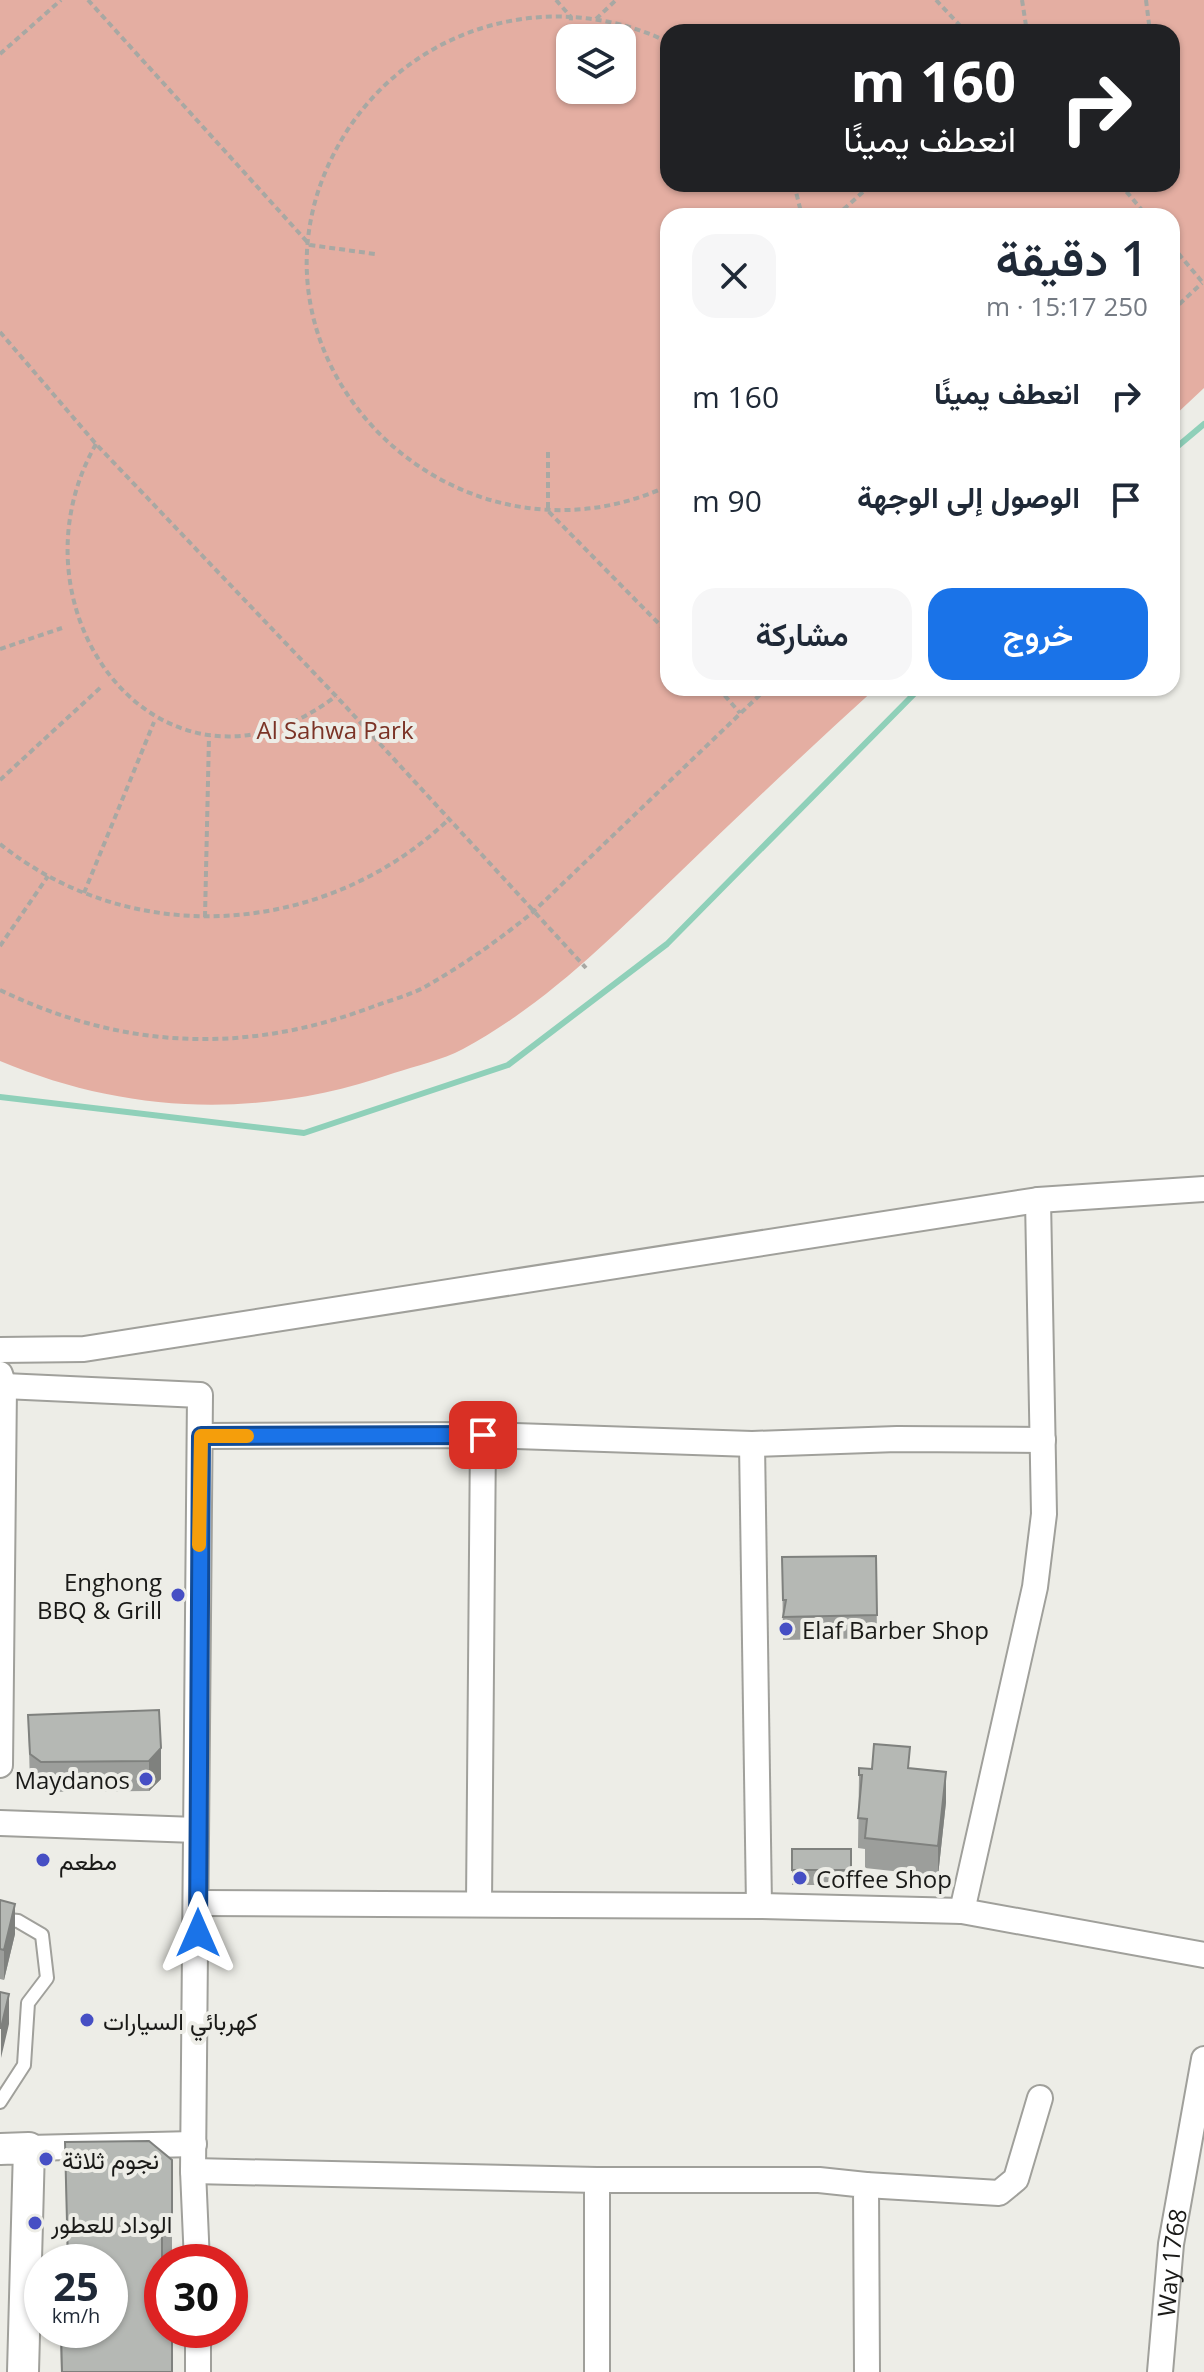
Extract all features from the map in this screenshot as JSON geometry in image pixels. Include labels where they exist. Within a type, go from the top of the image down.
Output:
[{"type":"street","points":[[0,1350],[84,1349],[1038,1200],[1204,1189]]},
{"type":"street","points":[[962,1911],[1035,1587],[1044,1514],[1038,1200]]},
{"type":"street","points":[[0,1765],[2,1380],[200,1395],[198,1903],[193,2171],[196,2244]]},
{"type":"street","points":[[201,1436],[483,1435],[752,1444],[897,1439],[1043,1440]]},
{"type":"street","points":[[479,1904],[483,1435]]},
{"type":"street","points":[[752,1444],[759,1906]]},
{"type":"street","points":[[0,1823],[196,1830]]},
{"type":"street","points":[[198,1903],[759,1906],[962,1911],[1204,1955]]},
{"type":"street","name":"Way 1768","points":[[1160,2372],[1171,2244],[1204,2059]]},
{"type":"street","points":[[193,2171],[597,2180],[819,2180],[999,2193],[1016,2179],[1040,2098]]},
{"type":"street","points":[[23,2372],[15,2149],[194,2144]]},
{"type":"street","points":[[597,2180],[597,2372]]},
{"type":"street","points":[[866,2185],[867,2372]]},
{"type":"street","points":[[198,2348],[198,2372]]},
{"type":"lane","points":[[0,1919],[18,1921],[42,1935],[47,1978],[28,2003],[24,2065],[0,2102]]},
{"type":"path","points":[[0,54],[61,0]]},
{"type":"path","points":[[88,0],[310,245],[375,254]]},
{"type":"path","points":[[556,0],[571,17],[571,24]]},
{"type":"path","points":[[596,19],[616,0]]},
{"type":"path","points":[[936,0],[958,24]]},
{"type":"path","points":[[1022,0],[1026,24]]},
{"type":"path","points":[[1146,0],[1149,24]]},
{"type":"path","points":[[660,39],[596,19],[528,18],[484,27],[439,46],[400,72],[370,100],[339,144],[320,191],[310,245],[311,295],[323,345],[348,397],[372,428],[401,456],[444,484],[496,503],[548,511],[604,507],[660,489]]},
{"type":"path","points":[[845,208],[863,192]]},
{"type":"path","points":[[1127,192],[1140,208]]},
{"type":"path","points":[[1180,256],[1203,283],[1180,304]]},
{"type":"path","points":[[0,332],[96,444],[336,696],[586,968]]},
{"type":"path","points":[[82,460],[96,444]]},
{"type":"path","points":[[548,452],[548,511],[660,625]]},
{"type":"path","points":[[57,615],[66,637]]},
{"type":"path","points":[[0,649],[62,628]]},
{"type":"path","points":[[92,676],[108,693]]},
{"type":"path","points":[[0,780],[102,687]]},
{"type":"path","points":[[143,717],[209,736],[249,734],[303,717],[336,696]]},
{"type":"path","points":[[725,696],[740,713]]},
{"type":"path","points":[[0,990],[50,1014],[150,1038],[246,1039],[339,1020],[421,989],[500,939],[533,912],[758,696]]},
{"type":"path","points":[[84,893],[154,722]]},
{"type":"path","points":[[205,917],[209,736]]},
{"type":"path","points":[[0,844],[48,876],[84,893],[146,911],[205,917],[276,911],[331,896],[392,865],[448,820]]},
{"type":"path","points":[[0,946],[48,876]]},
{"type":"green space","name":"Al Sahwa Park","points":[[0,0],[1204,0],[1204,388],[1180,410],[1180,208],[660,208],[660,696],[867,696],[576,969],[522,1012],[455,1053],[344,1088],[245,1104],[147,1101],[97,1092],[0,1061]]},
{"type":"building","points":[[876,1556],[877,1615],[783,1617],[786,1600],[783,1600],[782,1557]]},
{"type":"building","points":[[159,1710],[161,1748],[149,1761],[41,1762],[30,1754],[28,1715]]},
{"type":"building","points":[[874,1744],[910,1747],[908,1768],[946,1772],[938,1846],[865,1838],[867,1819],[858,1818],[862,1775],[859,1775],[859,1768],[872,1769]]},
{"type":"building","points":[[792,1849],[851,1849],[851,1870],[792,1870]]},
{"type":"building","points":[[0,1900],[15,1904],[4,1950],[0,1949]]},
{"type":"building","points":[[0,1992],[9,1994],[1,2028],[0,2028]]},
{"type":"building","points":[[149,2141],[172,2160],[172,2231],[162,2231],[162,2244],[144,2244],[144,2348],[172,2348],[172,2372],[62,2372],[61,2348],[128,2348],[128,2244],[68,2244],[65,2142]]},
{"type":"waterway","points":[[1180,444],[1204,424]]},
{"type":"waterway","points":[[0,1097],[304,1133],[508,1065],[667,944],[912,696]]},
{"type":"slow traffic","points":[[199,1545],[201,1436],[247,1436]]},
{"type":"place","name":"Enghong BBQ & Grill","points":[[178,1595]]},
{"type":"place","name":"Elaf Barber Shop","points":[[786,1629]]},
{"type":"place","name":"Maydanos","points":[[146,1779]]},
{"type":"place","name":"مطعم","points":[[43,1860]]},
{"type":"place","name":"Coffee Shop","points":[[800,1878]]},
{"type":"place","name":"كهربائي السيارات","points":[[87,2020]]},
{"type":"place","name":"نجوم ثلاثة","points":[[46,2159]]},
{"type":"place","name":"الوداد للعطور","points":[[35,2223]]},
{"type":"route","points":[[198,1933],[196,1830],[201,1436],[483,1435]]}]
